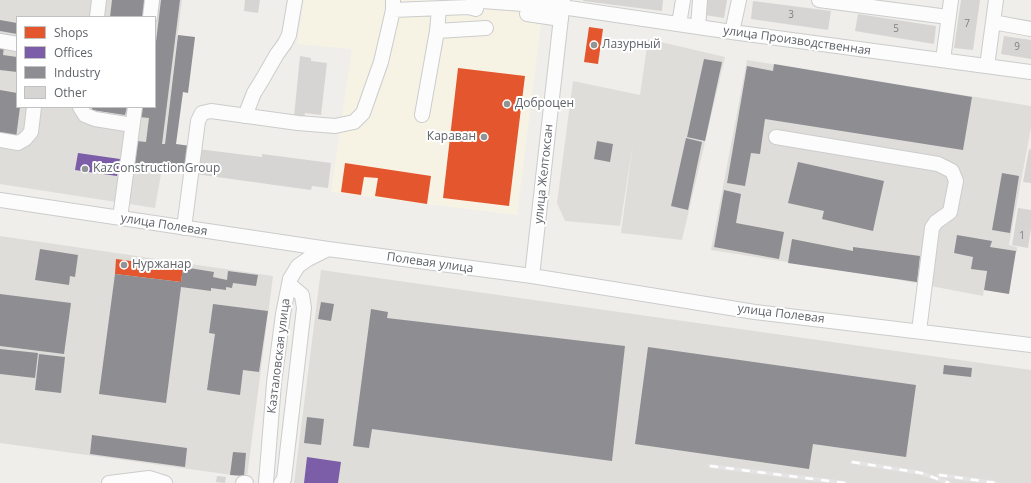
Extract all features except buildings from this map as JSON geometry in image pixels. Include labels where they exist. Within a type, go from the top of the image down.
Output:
[{"type":"street","points":[[97,16],[99,0]]},
{"type":"street","points":[[150,16],[152,0]]},
{"type":"street","points":[[245,116],[254,92],[276,54],[290,35],[295,0]]},
{"type":"street","points":[[679,24],[683,0]]},
{"type":"street","points":[[698,27],[700,0]]},
{"type":"street","points":[[732,32],[739,0]]},
{"type":"street","points":[[819,0],[948,17]]},
{"type":"street","points":[[943,60],[950,0]]},
{"type":"street","points":[[987,66],[996,0]]},
{"type":"street","points":[[184,228],[198,121],[202,113],[210,111],[298,124],[335,126],[354,122],[364,113],[381,62],[393,5]]},
{"type":"street","name":"улица Производственная","points":[[393,5],[439,9],[562,9],[1031,72]]},
{"type":"street","points":[[422,115],[437,31],[439,9]]},
{"type":"street","name":"улица Желтоксан","points":[[532,276],[562,9]]},
{"type":"street","points":[[993,22],[1031,29]]},
{"type":"street","points":[[437,31],[486,28]]},
{"type":"street","points":[[0,41],[16,44]]},
{"type":"street","points":[[0,140],[18,143],[25,139],[31,132],[34,108]]},
{"type":"street","points":[[81,108],[85,115],[95,119],[132,125]]},
{"type":"street","points":[[120,218],[135,108]]},
{"type":"street","points":[[776,137],[938,164],[952,172],[956,181],[950,212],[936,222],[932,228],[919,332]]},
{"type":"street","name":"улица Полевая","points":[[0,200],[328,249]]},
{"type":"street","name":"Полевая улица","points":[[328,249],[532,276]]},
{"type":"street","name":"Казталовская улица","points":[[266,483],[274,383],[283,314],[290,279],[298,266],[328,249]]},
{"type":"street","name":"улица Полевая","points":[[532,276],[756,312],[1031,345]]},
{"type":"street","points":[[281,483],[284,478],[304,308],[302,295],[289,284]]},
{"type":"street","points":[[109,483],[149,478],[165,483]]},
{"type":"shaded area","points":[[0,0],[182,0],[162,168],[155,208],[0,184]]},
{"type":"shaded area","points":[[304,0],[544,0],[517,215],[331,192],[352,49],[297,44]]},
{"type":"shaded area","points":[[648,39],[725,57],[682,240],[621,233],[633,143],[620,226],[565,221],[557,203],[573,81],[640,95]]},
{"type":"shaded area","points":[[747,60],[1031,106],[1031,128],[1009,245],[1017,247],[1017,252],[990,247],[983,296],[889,278],[711,250]]},
{"type":"shaded area","name":"Нуржанар","points":[[0,236],[273,276],[247,477],[0,443]]},
{"type":"shaded area","points":[[321,270],[1031,370],[1031,483],[294,483]]},
{"type":"railway","points":[[852,462],[921,473],[949,483]]},
{"type":"railway","points":[[710,466],[845,483]]},
{"type":"railway","points":[[939,475],[996,483]]},
{"type":"place","name":"Лазурный","points":[[594,45]]},
{"type":"place","name":"Доброцен","points":[[507,104]]},
{"type":"place","name":"Караван","points":[[484,137]]},
{"type":"place","name":"KazConstructionGroup","points":[[85,169]]},
{"type":"place","name":"Нуржанар","points":[[124,265]]}]
